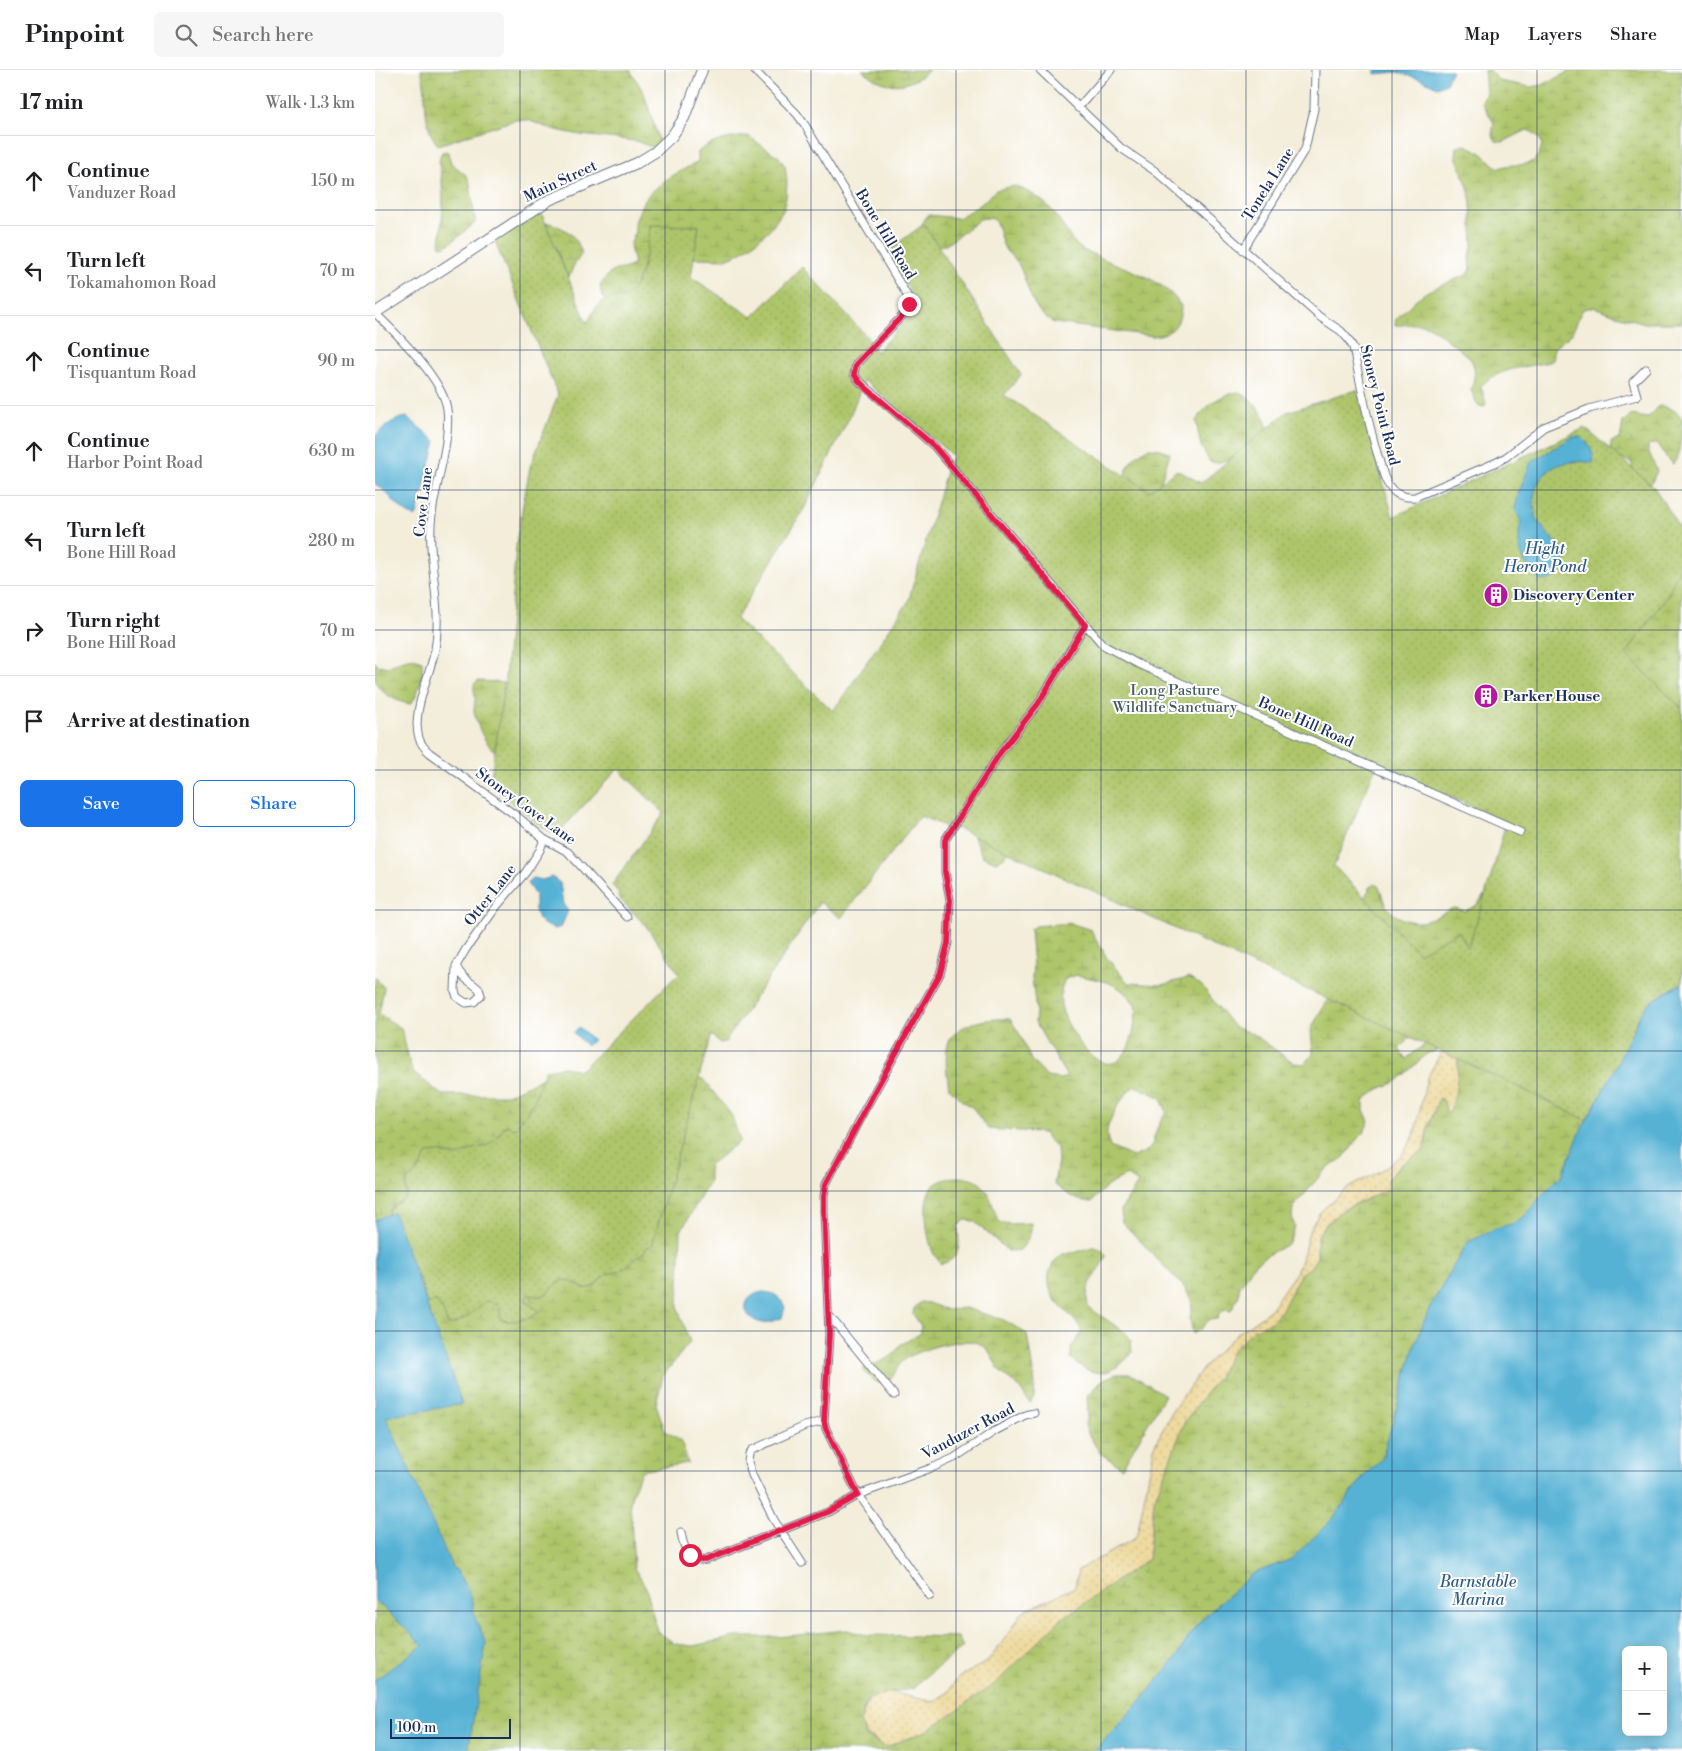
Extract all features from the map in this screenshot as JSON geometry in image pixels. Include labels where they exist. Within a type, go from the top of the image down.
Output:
[{"type":"main road","name":"Main Street","points":[[375,313],[559,194],[637,163],[655,152],[672,136],[684,118],[702,70]]},
{"type":"street","name":"Bone Hill Road","points":[[754,70],[797,114],[805,125],[908,297],[909,302],[905,313],[856,364],[854,374],[859,381],[934,446],[1108,650],[1520,832]]},
{"type":"street","name":"Stoney Point Road","points":[[1040,70],[1121,148],[1155,171],[1243,250],[1321,317],[1341,331],[1348,339],[1353,347],[1369,426],[1382,470],[1389,486],[1400,496],[1407,498],[1415,497],[1506,457],[1534,434],[1557,421],[1589,409],[1637,396],[1633,382],[1646,369]]},
{"type":"street","points":[[1079,108],[1111,70]]},
{"type":"street","name":"Tonela Lane","points":[[1243,250],[1305,149],[1315,109],[1315,70]]},
{"type":"street","name":"Cove Lane","points":[[375,313],[400,338],[430,375],[447,409],[446,435],[430,532],[437,625],[435,650],[418,717],[419,739],[423,746]]},
{"type":"street","points":[[930,1596],[858,1495],[829,1436],[824,1421],[828,1366],[828,1313],[824,1196],[826,1184],[940,974],[948,943],[950,900],[945,872],[945,840],[1000,753],[1038,704],[1085,625]]},
{"type":"street","name":"Stoney Cove Lane","points":[[423,746],[517,816],[544,839],[568,852],[627,917]]},
{"type":"street","name":"Otter Lane","points":[[456,966],[467,981],[479,989],[481,996],[474,1002],[465,1003],[457,997],[455,991],[456,966],[497,906],[526,872],[540,850],[544,839]]},
{"type":"street","points":[[828,1313],[894,1395]]},
{"type":"street","name":"Vanduzer Road","points":[[681,1532],[683,1546],[690,1555],[700,1560],[706,1560],[827,1512],[858,1495],[934,1467],[954,1458],[995,1431],[1025,1415],[1034,1413]]},
{"type":"street","points":[[802,1563],[774,1520],[747,1462],[752,1450],[811,1424],[824,1421]]},
{"type":"green space","points":[[421,70],[630,70],[644,93],[660,144],[657,149],[636,141],[581,135],[551,129],[528,120],[515,120],[438,145],[432,137],[429,128]]},
{"type":"green space","points":[[862,70],[929,70],[912,81],[895,85],[879,81]]},
{"type":"green space","points":[[1484,70],[1490,70],[1499,81],[1531,87],[1542,85],[1572,70],[1682,70],[1682,323],[1645,323],[1594,307],[1583,309],[1573,331],[1554,348],[1553,359],[1549,362],[1522,367],[1496,375],[1481,386],[1486,404],[1484,407],[1478,406],[1471,390],[1474,371],[1473,364],[1468,357],[1442,335],[1426,325],[1395,325],[1396,319],[1415,300],[1428,291],[1466,275],[1471,270],[1470,256],[1473,244],[1471,202],[1468,187],[1456,156],[1457,147],[1463,144],[1475,149],[1500,168],[1531,162],[1537,157],[1541,149],[1540,138],[1527,130],[1503,142],[1496,141],[1492,134],[1494,123],[1482,103],[1486,92]]},
{"type":"green space","points":[[748,136],[779,157],[785,166],[787,182],[784,209],[773,226],[740,253],[726,259],[695,258],[673,263],[628,296],[611,301],[605,300],[600,286],[609,274],[634,264],[630,246],[635,231],[635,223],[642,204],[650,193],[671,176],[698,162],[698,152],[703,148],[721,140]]},
{"type":"green space","points":[[444,151],[448,152],[451,163],[467,176],[470,183],[475,219],[475,223],[445,247],[440,246],[443,206],[439,162],[441,153]]},
{"type":"green space","points":[[1015,186],[1042,201],[1055,214],[1071,238],[1083,250],[1143,275],[1173,296],[1181,306],[1179,319],[1174,328],[1160,335],[1153,336],[1054,323],[1046,318],[1035,305],[1022,271],[1015,259],[1005,249],[997,225],[992,217],[980,219],[946,245],[937,246],[921,227],[929,215],[958,218],[980,205],[996,190]]},
{"type":"green space","name":"Long Pasture Wildlife Sanctuary","points":[[541,212],[587,323],[594,310],[603,301],[625,297],[633,290],[644,262],[650,225],[699,226],[691,277],[752,317],[802,267],[867,337],[876,352],[910,316],[914,306],[913,297],[886,252],[924,224],[1021,375],[1004,395],[1149,491],[1177,470],[1201,483],[1287,412],[1357,390],[1393,517],[1585,428],[1654,487],[1682,533],[1682,563],[1668,595],[1626,654],[1682,709],[1682,983],[1650,1002],[1640,1015],[1613,1073],[1586,1120],[959,829],[947,827],[920,816],[841,918],[820,902],[725,1042],[720,1043],[711,1035],[652,1246],[647,1247],[645,1251],[621,1271],[607,1274],[593,1287],[585,1289],[570,1281],[563,1280],[544,1295],[528,1295],[526,1302],[539,1312],[531,1317],[515,1321],[500,1319],[499,1306],[486,1301],[463,1319],[448,1325],[442,1309],[436,1301],[427,1304],[421,1282],[403,1250],[382,1236],[389,1211],[406,1197],[406,1181],[420,1168],[428,1153],[439,1152],[457,1156],[486,1146],[495,1140],[505,1126],[516,1129],[533,1104],[545,1070],[563,1067],[581,1070],[679,973],[646,926],[618,897],[619,893],[612,885],[664,813],[618,769],[556,835],[540,826],[490,785],[505,679],[517,537],[530,467],[558,395],[495,242]],"holes":[[[864,380],[953,456],[947,468],[908,602],[833,711],[736,619],[804,509],[850,416]],[[1377,764],[1506,822],[1468,948],[1459,931],[1419,953],[1334,866]]]},
{"type":"green space","points":[[549,223],[570,234],[577,242],[582,253],[573,267],[568,280],[539,224]]},
{"type":"green space","points":[[1239,392],[1259,408],[1269,431],[1249,447],[1232,457],[1216,463],[1210,462],[1201,446],[1196,421],[1214,401],[1225,395]]},
{"type":"green space","points":[[1659,406],[1672,410],[1680,416],[1682,419],[1681,436],[1679,450],[1673,464],[1657,444],[1648,446],[1657,471],[1650,486],[1633,479],[1632,463],[1614,454],[1611,442],[1620,439],[1623,422],[1632,415],[1646,418]]},
{"type":"green space","points":[[1149,448],[1161,449],[1170,453],[1160,484],[1154,495],[1125,481],[1131,461]]},
{"type":"green space","points":[[1682,563],[1682,983],[1650,1002],[1597,1099],[1563,1174],[1540,1197],[1526,1215],[1512,1224],[1496,1228],[1467,1243],[1429,1309],[1415,1344],[1382,1459],[1365,1475],[1333,1518],[1292,1559],[1252,1574],[1202,1619],[1177,1657],[1095,1751],[413,1751],[447,1571],[390,1541],[375,1267],[375,977],[384,988],[379,1014],[401,1028],[412,1071],[442,1095],[507,1095],[560,1070],[694,1077],[703,1079],[732,1116],[740,1141],[709,1166],[709,1182],[681,1231],[678,1308],[690,1342],[663,1376],[656,1404],[665,1431],[681,1440],[688,1463],[641,1471],[630,1500],[634,1568],[646,1587],[657,1631],[675,1644],[693,1646],[735,1637],[778,1637],[847,1630],[867,1635],[958,1637],[963,1647],[913,1689],[890,1692],[866,1701],[861,1721],[865,1736],[886,1747],[928,1730],[1035,1644],[1060,1620],[1148,1559],[1154,1500],[1185,1421],[1218,1377],[1232,1351],[1253,1330],[1273,1321],[1283,1308],[1301,1273],[1310,1268],[1317,1257],[1317,1238],[1323,1228],[1342,1210],[1370,1198],[1387,1179],[1426,1143],[1427,1130],[1439,1098],[1444,1101],[1455,1094],[1458,1060],[1443,1049],[1428,1053],[1396,1082],[1379,1089],[1367,1098],[1364,1102],[1364,1110],[1369,1121],[1364,1132],[1344,1157],[1323,1172],[1293,1208],[1292,1217],[1295,1227],[1289,1243],[1263,1258],[1253,1267],[1239,1286],[1239,1295],[1231,1311],[1225,1310],[1219,1314],[1217,1319],[1209,1320],[1201,1329],[1193,1334],[1190,1320],[1192,1301],[1184,1287],[1122,1222],[1121,1210],[1138,1183],[1127,1175],[1108,1186],[1092,1202],[1077,1199],[1058,1188],[1054,1184],[1058,1161],[1057,1147],[1046,1138],[1046,1134],[988,1129],[973,1108],[961,1100],[949,1088],[946,1058],[950,1039],[956,1032],[972,1023],[992,1019],[1010,1019],[1019,1033],[1031,1060],[1047,1077],[1059,1079],[1067,1077],[1035,1022],[1036,1011],[1032,977],[1030,929],[1036,926],[1070,923],[1091,930],[1107,958],[1128,983],[1162,985],[1188,978],[1201,985],[1234,1027],[1253,1034],[1294,1063],[1305,1064],[1313,1054],[1311,1029],[1330,994],[1358,909],[1371,886],[1375,883],[1380,889],[1389,910],[1397,916],[1413,922],[1426,921],[1455,908],[1465,911],[1477,905],[1483,896],[1488,894],[1476,938],[1410,1031],[1409,1039],[1399,1049],[1406,1059],[1426,1043],[1446,1034],[1523,793]],"holes":[[[1077,975],[1117,987],[1137,1007],[1133,1034],[1128,1047],[1121,1058],[1112,1063],[1102,1062],[1093,1056],[1075,1036],[1063,1014],[1061,998],[1065,979]],[[1135,1086],[1160,1097],[1167,1112],[1159,1125],[1151,1147],[1133,1157],[1110,1147],[1107,1133],[1108,1126],[1118,1106],[1126,1094]]]},
{"type":"green space","points":[[413,658],[422,661],[422,673],[419,688],[411,704],[394,699],[380,688],[375,678],[375,662],[378,665],[388,667],[400,661]]},
{"type":"green space","points":[[478,681],[510,684],[500,755],[486,742],[475,717],[474,687]]},
{"type":"green space","points":[[968,823],[1012,847],[1004,857],[996,862],[982,856]]},
{"type":"green space","points":[[956,1177],[975,1180],[983,1186],[990,1196],[999,1222],[1009,1224],[1031,1223],[1029,1237],[1020,1250],[1008,1251],[974,1221],[965,1220],[958,1226],[959,1245],[956,1254],[953,1258],[941,1264],[931,1248],[929,1240],[926,1220],[927,1200],[932,1187],[943,1180]]},
{"type":"green space","points":[[1093,1247],[1101,1249],[1106,1256],[1089,1285],[1088,1307],[1126,1333],[1131,1340],[1132,1353],[1125,1361],[1117,1367],[1103,1372],[1087,1370],[1071,1358],[1071,1348],[1082,1332],[1078,1324],[1053,1296],[1049,1284],[1050,1270],[1057,1259],[1064,1253],[1074,1253]]},
{"type":"green space","points":[[921,1302],[948,1310],[965,1308],[1004,1320],[1027,1334],[1035,1384],[1034,1397],[1030,1403],[1017,1385],[999,1369],[983,1345],[978,1343],[951,1343],[930,1348],[904,1360],[891,1378],[884,1383],[870,1378],[863,1369],[885,1360],[893,1355],[900,1345],[920,1334],[921,1326],[913,1314],[914,1308]]},
{"type":"green space","points":[[1116,1374],[1131,1374],[1165,1395],[1122,1468],[1100,1453],[1088,1434],[1086,1423],[1088,1414],[1087,1396],[1104,1379]]},
{"type":"green space","points":[[375,1549],[443,1611],[377,1751],[375,1751]]},
{"type":"sand","points":[[1443,1049],[1456,1055],[1458,1060],[1453,1104],[1447,1115],[1444,1101],[1439,1098],[1427,1130],[1424,1150],[1402,1164],[1387,1179],[1388,1189],[1342,1210],[1323,1227],[1317,1238],[1317,1257],[1310,1268],[1301,1273],[1283,1308],[1273,1321],[1253,1330],[1232,1351],[1218,1377],[1185,1421],[1154,1500],[1148,1559],[1060,1620],[996,1683],[928,1730],[886,1747],[866,1735],[860,1721],[869,1699],[890,1692],[933,1702],[947,1693],[958,1678],[988,1661],[1022,1612],[1075,1587],[1078,1570],[1134,1539],[1137,1534],[1155,1444],[1173,1410],[1204,1367],[1235,1335],[1269,1311],[1297,1271],[1309,1231],[1320,1212],[1346,1189],[1380,1171],[1402,1155],[1414,1136],[1427,1078]]},
{"type":"water","points":[[1375,70],[1452,70],[1446,83],[1437,87],[1420,79],[1397,72],[1375,74]]},
{"type":"water","points":[[407,417],[436,441],[415,517],[404,511],[375,484],[375,436],[397,419]]},
{"type":"water","name":"Hight Heron Pond","points":[[1573,437],[1580,437],[1588,444],[1592,452],[1593,463],[1564,463],[1555,467],[1541,479],[1536,487],[1534,496],[1537,519],[1549,536],[1561,548],[1565,561],[1562,571],[1558,575],[1542,581],[1529,569],[1522,555],[1519,539],[1521,522],[1515,509],[1519,492],[1531,462]]},
{"type":"water","points":[[552,877],[560,883],[563,904],[568,911],[561,927],[555,929],[543,924],[538,919],[535,910],[535,895],[527,883],[534,878],[542,880]]},
{"type":"water","name":"Barnstable Marina","points":[[1682,983],[1682,1751],[1095,1751],[1177,1657],[1202,1619],[1252,1574],[1292,1559],[1333,1518],[1365,1475],[1382,1459],[1415,1344],[1429,1309],[1467,1243],[1496,1228],[1512,1224],[1526,1215],[1540,1197],[1563,1174],[1581,1130],[1613,1073],[1640,1015],[1650,1002]]},
{"type":"water","points":[[579,1027],[593,1040],[587,1046],[573,1033]]},
{"type":"water","points":[[394,1212],[462,1404],[386,1417],[453,1569],[456,1569],[471,1597],[475,1618],[486,1643],[468,1751],[375,1751],[375,1680],[423,1645],[375,1600],[375,1220]]},
{"type":"water","points":[[763,1292],[774,1294],[781,1300],[785,1307],[782,1318],[763,1323],[755,1321],[750,1317],[746,1307],[747,1302],[755,1294]]},
{"type":"place","name":"Discovery Center","points":[[1496,595]]},
{"type":"place","name":"Parker House","points":[[1486,696]]},
{"type":"route","points":[[690,1555],[700,1560],[706,1560],[827,1512],[858,1495],[832,1443],[824,1421],[829,1334],[825,1263],[824,1196],[826,1184],[940,974],[948,943],[950,900],[945,872],[945,840],[1000,753],[1027,721],[1085,625],[934,446],[865,387],[854,374],[856,364],[862,356],[905,313],[909,304]]}]
